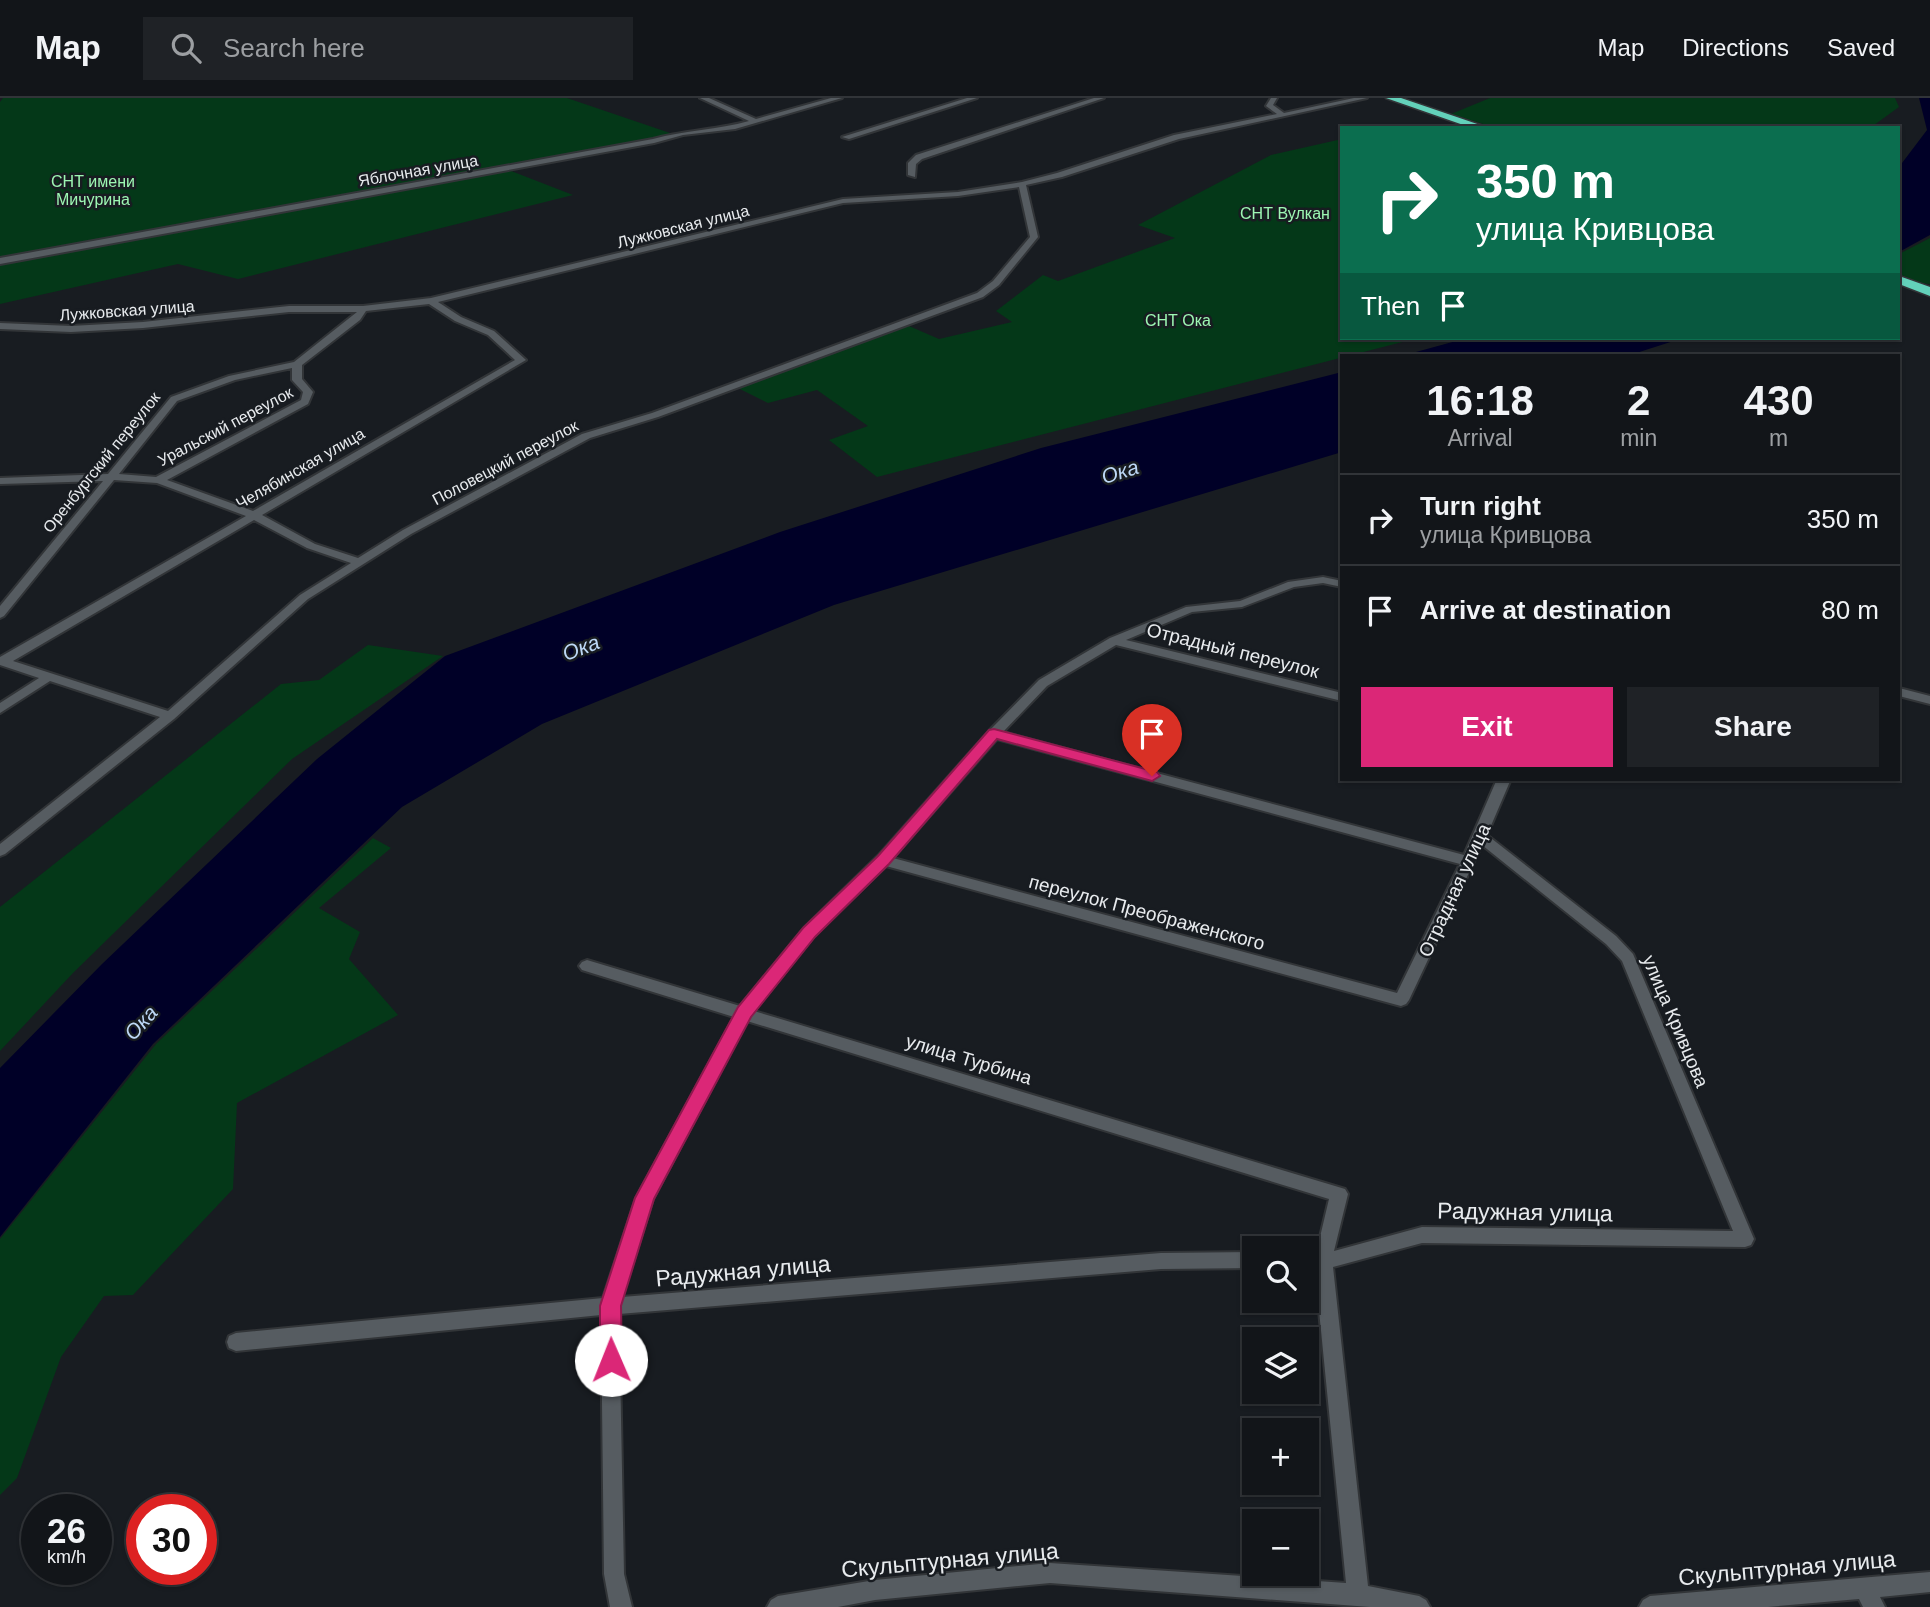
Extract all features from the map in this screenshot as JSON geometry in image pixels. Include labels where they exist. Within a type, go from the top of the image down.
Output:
[{"type":"highway","points":[[1391,98],[1478,126]]},
{"type":"highway","points":[[1907,283],[1930,291]]},
{"type":"highway","points":[[1907,283],[1930,299]]},
{"type":"street","points":[[703,98],[755,121]]},
{"type":"street","name":"Яблочная улица","points":[[0,261],[755,121],[839,98]]},
{"type":"street","points":[[846,137],[974,98]]},
{"type":"street","points":[[912,175],[912,163],[919,157],[1101,98]]},
{"type":"street","points":[[1274,98],[1269,106],[1283,114]]},
{"type":"street","name":"Лужковская улица","points":[[0,326],[71,329],[143,325],[289,309],[363,309],[431,301],[842,201],[958,194],[1022,184],[1177,137],[1364,98]]},
{"type":"street","name":"Половецкий переулок","points":[[0,851],[170,716],[304,597],[407,532],[586,436],[655,415],[979,295],[996,283],[1034,237],[1022,184]]},
{"type":"street","name":"Челябинская улица","points":[[1,661],[521,360],[491,333],[458,319],[431,301]]},
{"type":"street","name":"Уральский переулок","points":[[158,480],[305,402],[307,392],[296,380],[297,364],[357,318],[363,309]]},
{"type":"street","name":"Оренбургский переулок","points":[[0,614],[174,399],[232,378],[297,364]]},
{"type":"street","points":[[0,481],[113,477],[158,480],[254,515],[311,546],[360,562]]},
{"type":"street","points":[[621,1607],[614,1574],[610,1306],[645,1198],[744,1012],[809,932],[883,860],[994,734],[1043,684],[1114,641],[1190,609],[1228,608],[1292,584],[1324,580],[1340,584]]},
{"type":"street","name":"Отрадный переулок","points":[[1114,641],[1340,697]]},
{"type":"street","points":[[1,661],[170,716]]},
{"type":"street","points":[[0,709],[48,677]]},
{"type":"street","points":[[1900,692],[1930,700]]},
{"type":"street","points":[[994,734],[1468,861]]},
{"type":"street","name":"Отрадная улица","points":[[1402,1000],[1503,781]]},
{"type":"street","name":"улица Кривцова","points":[[1480,836],[1611,940],[1628,958],[1637,974],[1745,1239]]},
{"type":"street","name":"переулок Преображенского","points":[[883,860],[1402,1000]]},
{"type":"street","name":"улица Турбина","points":[[587,966],[1339,1195],[1319,1251]]},
{"type":"street","name":"Радужная улица","points":[[1319,1261],[1422,1235],[1745,1239]]},
{"type":"street","name":"Радужная улица","points":[[236,1342],[610,1306],[1161,1261],[1242,1260]]},
{"type":"street","points":[[1319,1293],[1358,1594]]},
{"type":"street","name":"Скульптурная улица","points":[[778,1607],[875,1590],[1050,1573],[1358,1594],[1419,1607]]},
{"type":"street","name":"Скульптурная улица","points":[[1650,1607],[1930,1582]]},
{"type":"street","points":[[1864,1587],[1874,1607]]},
{"type":"green space","name":"СНТ имени Мичурина","points":[[3,98],[567,98],[673,134],[501,167],[573,195],[238,279],[178,264],[0,304],[0,102]]},
{"type":"green space","points":[[1490,98],[1895,98],[1899,107],[1873,126],[1490,126],[1451,114]]},
{"type":"green space","name":"СНТ Ока","points":[[1340,139],[1340,340],[1410,340],[1356,354],[1340,354],[1340,358],[877,477],[829,440],[868,426],[817,390],[768,403],[736,387],[909,326],[939,339],[1012,322],[996,311],[1043,275],[1058,281],[1175,238],[1138,225],[1271,155]]},
{"type":"green space","points":[[1930,238],[1930,284],[1900,274],[1900,253]]},
{"type":"green space","points":[[368,645],[443,656],[292,759],[73,973],[0,1051],[0,907],[281,684],[319,680]]},
{"type":"green space","points":[[373,838],[391,848],[319,908],[360,932],[349,959],[398,1015],[237,1103],[233,1189],[133,1295],[104,1296],[61,1357],[17,1478],[0,1495],[0,1239],[156,1044]]},
{"type":"water","points":[[1919,98],[1930,98],[1930,235],[1900,251],[1900,166],[1927,130]]},
{"type":"water","points":[[1460,340],[1677,340],[1633,354],[1409,354]]},
{"type":"water","name":"Ока","points":[[1340,373],[1340,453],[834,605],[542,724],[402,807],[153,1044],[0,1237],[0,1068],[102,964],[317,759],[445,656],[780,532],[1041,448]]},
{"type":"route","points":[[611,1360],[610,1306],[645,1198],[744,1012],[809,932],[883,860],[994,734],[1152,776]]},
{"type":"park label","name":"СНТ Вулкан","points":[[1285,213]]}]
